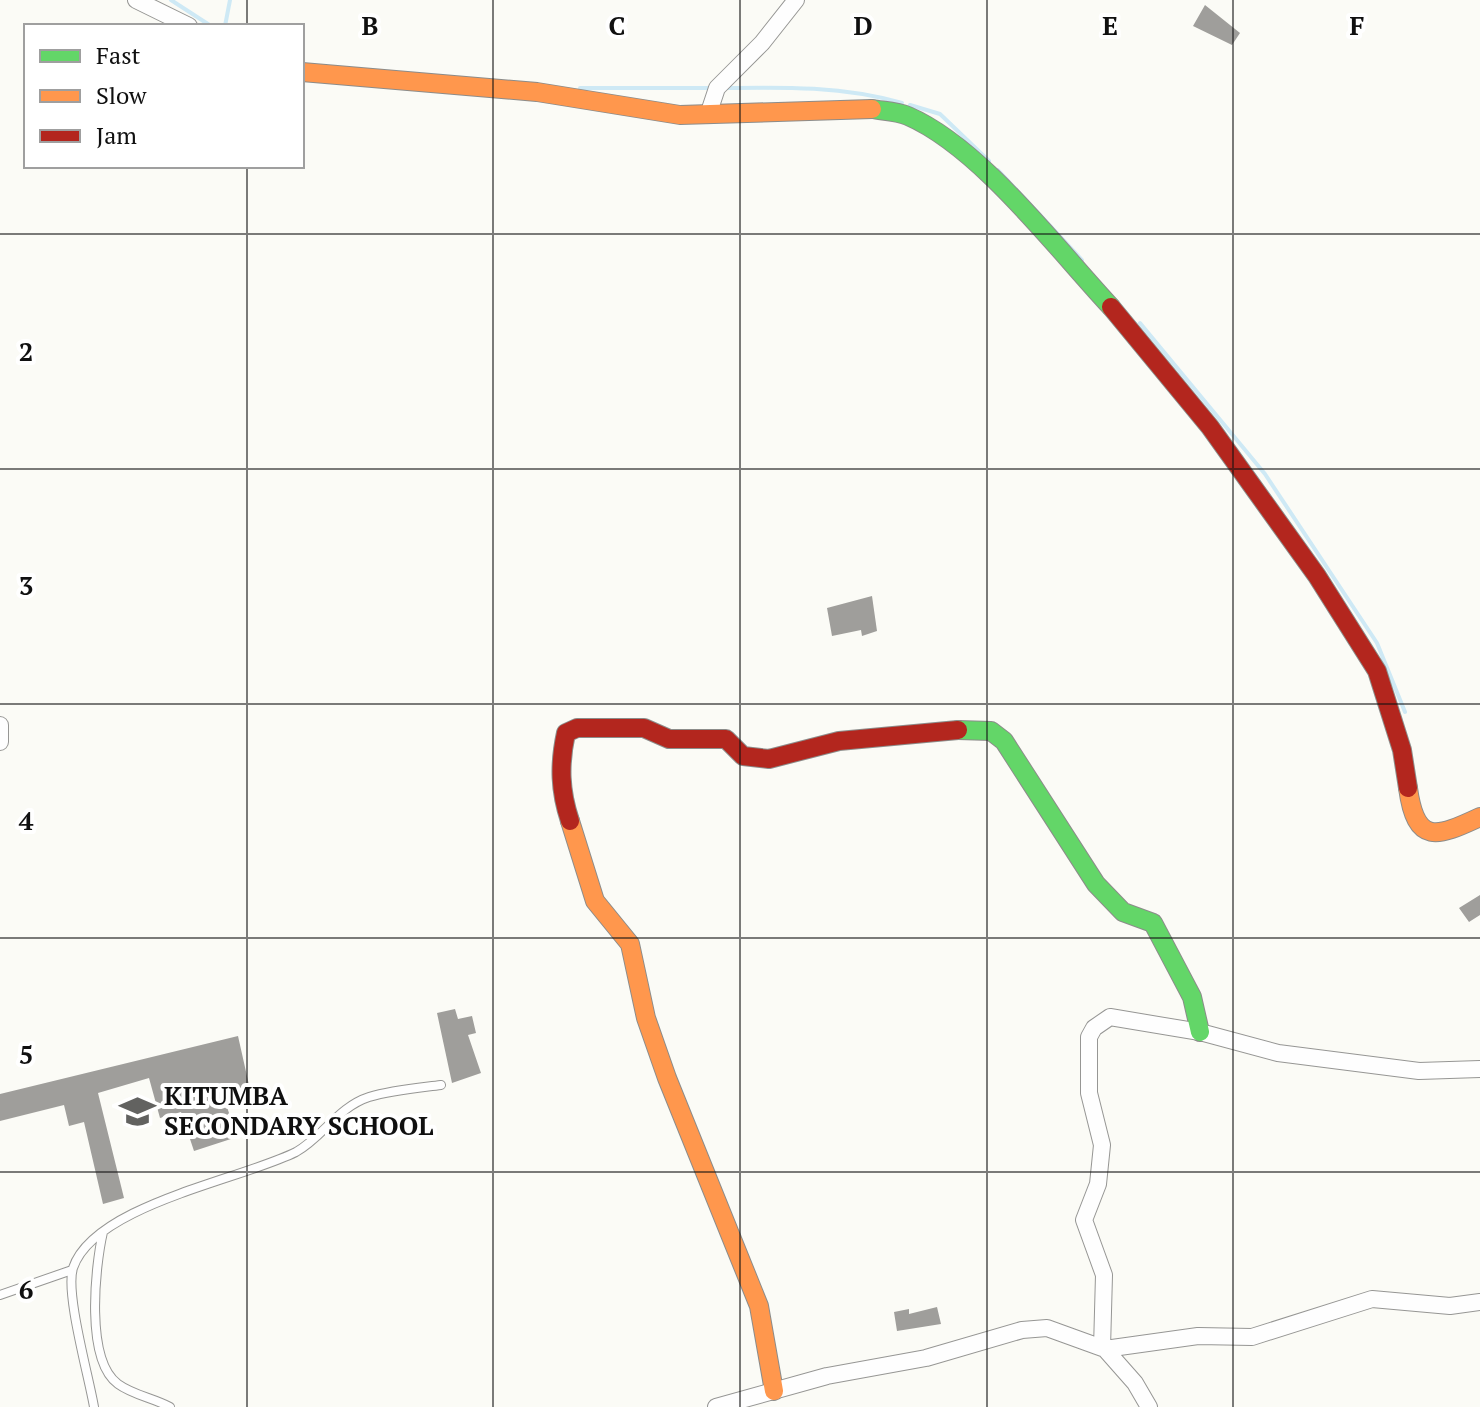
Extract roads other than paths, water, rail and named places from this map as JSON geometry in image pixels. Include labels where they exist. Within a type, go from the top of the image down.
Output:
[{"type":"street","points":[[136,0],[185,24]]},
{"type":"street","points":[[708,115],[717,88],[762,43],[796,0]]},
{"type":"street","points":[[304,72],[537,92],[680,115],[840,109],[905,114],[937,131],[985,172],[1126,323],[1174,380],[1267,505],[1365,647],[1392,713],[1411,810],[1420,825],[1433,834],[1444,834],[1480,817]]},
{"type":"street","points":[[0,725],[0,742]]},
{"type":"street","points":[[774,1391],[759,1306],[724,1214],[680,1117],[646,1018],[630,944],[624,932],[595,901],[562,798],[560,762],[566,733],[577,728],[644,728],[669,739],[726,739],[743,756],[769,759],[839,741],[962,729],[991,731],[1004,741],[1022,766],[1096,884],[1123,912],[1153,923],[1192,997],[1200,1032]]},
{"type":"street","points":[[1104,1349],[1104,1275],[1084,1220],[1098,1184],[1102,1145],[1089,1093],[1089,1037],[1094,1028],[1110,1017],[1200,1032],[1278,1053],[1419,1071],[1480,1069]]},
{"type":"street","points":[[1104,1349],[1198,1336],[1252,1337],[1372,1299],[1450,1306],[1480,1302]]},
{"type":"street","points":[[716,1407],[827,1376],[926,1358],[1022,1330],[1062,1331],[1104,1349],[1135,1383],[1149,1407]]},
{"type":"lane","points":[[94,1407],[74,1300],[72,1270],[87,1244],[137,1211],[298,1151],[339,1114],[368,1097],[441,1085]]},
{"type":"lane","points":[[103,1231],[95,1263],[94,1292],[105,1368],[120,1385],[170,1407]]},
{"type":"lane","points":[[0,1295],[72,1270]]},
{"type":"waterway","points":[[171,0],[208,24]]},
{"type":"waterway","points":[[225,24],[230,0]]},
{"type":"waterway","points":[[580,88],[711,88]]},
{"type":"waterway","points":[[724,88],[836,91],[902,103]]},
{"type":"waterway","points":[[910,105],[940,114],[989,161]]},
{"type":"waterway","points":[[998,170],[1082,260]]},
{"type":"waterway","points":[[1140,323],[1265,474],[1377,643],[1405,712]]},
{"type":"place","name":"KITUMBA SECONDARY SCHOOL","points":[[138,1111]]}]
